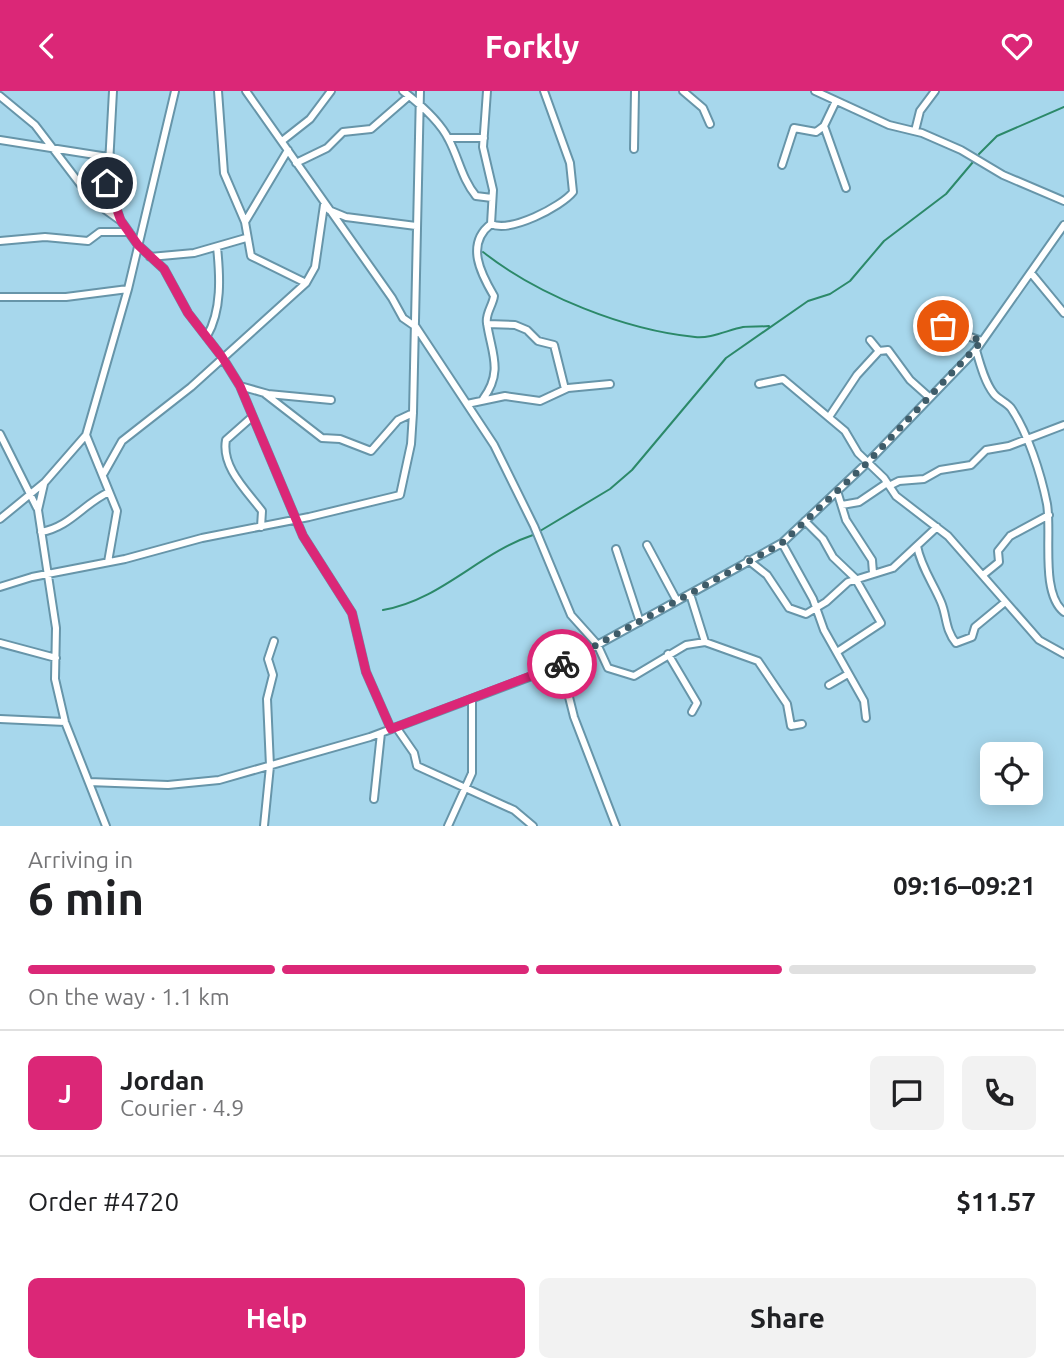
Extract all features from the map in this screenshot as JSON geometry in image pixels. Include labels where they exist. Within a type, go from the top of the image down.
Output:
[{"type":"street","points":[[113,91],[108,157],[109,192],[121,221],[138,245],[164,269],[188,313],[222,357],[240,386],[295,519],[316,559],[352,613],[366,672],[393,728],[414,753],[417,766],[467,787],[480,797],[522,815],[533,826]]},
{"type":"street","points":[[0,519],[45,482],[86,435],[128,289],[176,91]]},
{"type":"street","points":[[218,91],[224,173],[245,222],[251,256],[306,283]]},
{"type":"street","points":[[246,91],[392,298],[403,318],[415,327],[498,453],[534,526],[571,615],[597,644],[608,668],[630,677],[686,645],[705,642],[758,661],[787,704],[791,726],[802,724]]},
{"type":"street","points":[[282,141],[310,119],[331,91]]},
{"type":"street","points":[[0,587],[46,573],[108,562],[202,538],[400,495],[411,444],[413,413],[419,91]]},
{"type":"street","points":[[483,399],[496,366],[487,324],[494,296],[478,269],[477,247],[479,238],[491,225],[492,198],[484,138],[487,91]]},
{"type":"street","points":[[491,225],[512,227],[545,212],[573,192],[572,170],[544,91]]},
{"type":"street","points":[[634,149],[635,91]]},
{"type":"street","points":[[683,91],[703,108],[710,124]]},
{"type":"street","points":[[815,91],[835,103],[889,125],[915,131],[961,150],[1003,175],[1064,201]]},
{"type":"street","points":[[915,131],[920,111],[935,91]]},
{"type":"street","points":[[296,163],[327,148],[343,132],[371,129],[406,93],[448,138],[471,190],[477,197],[492,198]]},
{"type":"street","points":[[0,96],[35,125],[93,201],[121,221]]},
{"type":"street","points":[[782,165],[794,128],[813,133],[824,126],[835,103]]},
{"type":"street","points":[[824,126],[846,188]]},
{"type":"street","points":[[448,138],[484,138]]},
{"type":"street","points":[[0,140],[108,157]]},
{"type":"street","points":[[245,222],[288,150]]},
{"type":"street","points":[[326,207],[346,217],[416,226]]},
{"type":"street","points":[[104,473],[122,441],[191,387],[306,283],[315,267],[326,207]]},
{"type":"street","points":[[89,782],[168,785],[201,782],[270,766],[381,733],[561,665],[782,543],[867,463],[976,350],[1064,225]]},
{"type":"street","points":[[0,241],[45,237],[88,241],[100,232],[129,232]]},
{"type":"street","points":[[150,257],[194,253],[246,238]]},
{"type":"street","points":[[207,336],[217,302],[217,247]]},
{"type":"street","points":[[1031,273],[1064,313]]},
{"type":"street","points":[[0,296],[66,297],[128,289]]},
{"type":"street","points":[[932,310],[943,326],[982,341]]},
{"type":"street","points":[[487,324],[515,325],[527,330],[538,341],[554,345],[565,389]]},
{"type":"street","points":[[870,340],[879,351]]},
{"type":"street","points":[[829,417],[857,375],[879,351],[888,350],[910,380],[929,397]]},
{"type":"street","points":[[976,350],[989,387],[1012,409],[1044,491],[1049,515],[1049,580],[1056,603],[1064,612]]},
{"type":"street","points":[[759,384],[783,379],[829,417],[849,435],[858,453],[905,504],[937,527],[1040,640],[1064,654]]},
{"type":"street","points":[[467,404],[505,396],[540,401],[565,389],[610,384]]},
{"type":"street","points":[[240,386],[264,393],[331,400]]},
{"type":"street","points":[[264,393],[322,438],[340,439],[371,451],[398,420],[413,413]]},
{"type":"street","points":[[252,417],[226,440],[225,451],[235,476],[262,511],[261,527]]},
{"type":"street","points":[[842,505],[859,502],[899,481],[925,479],[940,470],[971,465],[986,450],[1026,440],[1064,425]]},
{"type":"street","points":[[0,434],[38,510],[56,628],[55,679],[65,722],[106,826]]},
{"type":"street","points":[[86,435],[104,473],[117,515],[108,562]]},
{"type":"street","points":[[38,510],[45,482]]},
{"type":"street","points":[[837,491],[849,526],[872,560],[873,573]]},
{"type":"street","points":[[41,532],[64,525],[92,501],[109,492]]},
{"type":"street","points":[[983,575],[999,562],[998,551],[1007,538],[1049,515]]},
{"type":"street","points":[[806,521],[823,540],[833,557],[855,579],[881,624],[837,652]]},
{"type":"street","points":[[748,560],[767,575],[789,608],[803,615],[855,579],[893,568],[937,527]]},
{"type":"street","points":[[782,543],[864,701],[866,718]]},
{"type":"street","points":[[647,545],[677,601]]},
{"type":"street","points":[[917,547],[920,560],[943,605],[946,627],[956,643],[972,637],[975,628],[1004,603]]},
{"type":"street","points":[[616,549],[640,622]]},
{"type":"street","points":[[691,594],[705,642]]},
{"type":"street","points":[[264,826],[270,766],[267,699],[272,675],[268,659],[274,641]]},
{"type":"street","points":[[0,643],[56,658]]},
{"type":"street","points":[[668,654],[697,703],[692,712]]},
{"type":"street","points":[[561,665],[574,717],[616,826]]},
{"type":"street","points":[[830,685],[848,674]]},
{"type":"street","points":[[448,826],[472,773],[472,700]]},
{"type":"street","points":[[0,719],[65,722]]},
{"type":"street","points":[[374,799],[381,733]]},
{"type":"waterway","points":[[979,154],[997,136],[1064,107]]},
{"type":"waterway","points":[[540,531],[610,489],[632,470],[726,358],[808,301],[830,294],[850,281],[884,241],[946,194],[973,162]]},
{"type":"waterway","points":[[483,252],[505,268],[556,296],[612,319],[640,327],[701,337],[743,327],[769,326]]},
{"type":"waterway","points":[[383,610],[423,597],[495,553],[533,535]]},
{"type":"way so far","points":[[562,664],[782,543],[867,463],[968,359],[982,341],[943,326]]},
{"type":"route","points":[[107,183],[121,221],[138,245],[164,269],[188,313],[222,357],[240,386],[303,536],[352,613],[366,672],[391,729],[535,677],[562,664]]}]
